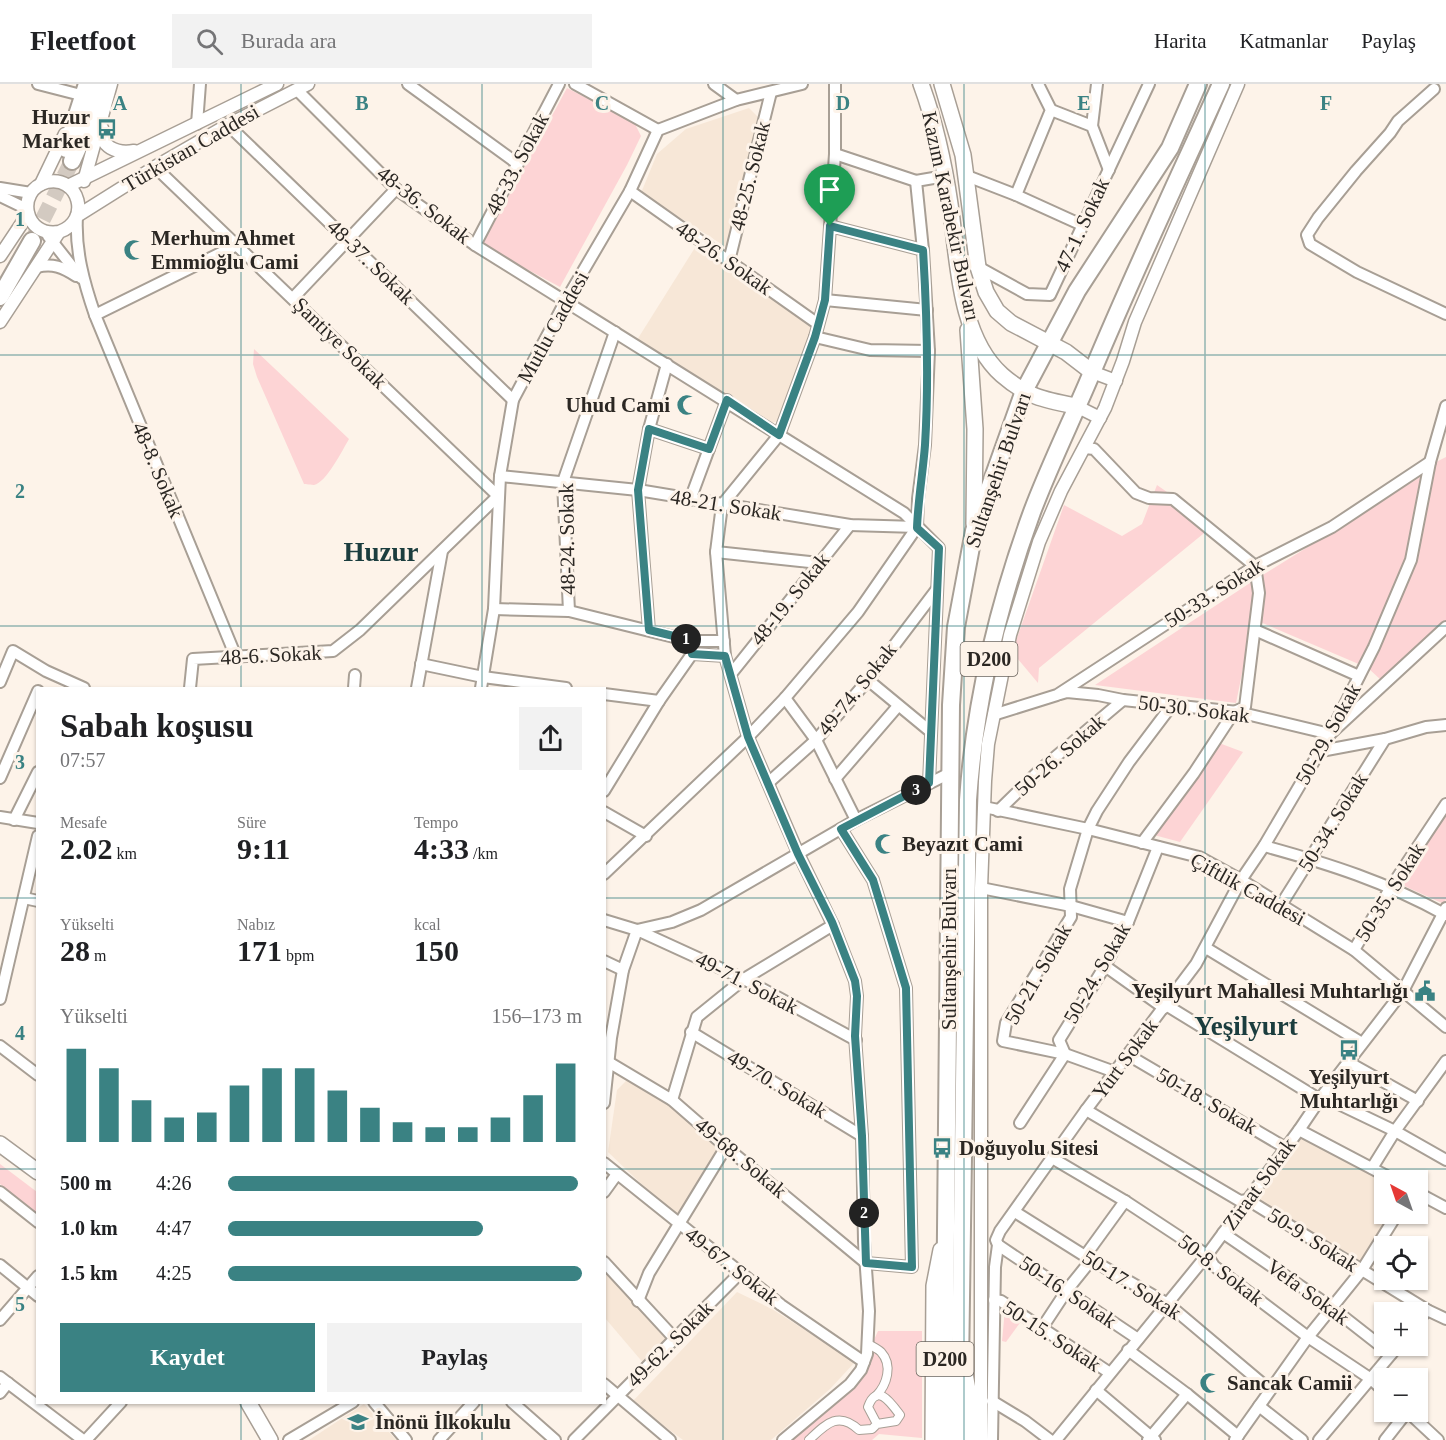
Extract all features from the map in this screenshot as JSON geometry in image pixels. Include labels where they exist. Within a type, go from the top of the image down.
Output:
[{"type":"main road","points":[[82,87],[67,159],[86,130],[98,84]]},
{"type":"main road","name":"Kazım Karabekir Bulvarı","points":[[921,84],[933,119],[945,176],[961,288],[976,335],[990,362],[1001,374],[1024,391],[1046,401],[1076,406]]},
{"type":"main road","name":"Kazım Karabekir Bulvarı","points":[[942,84],[960,141],[982,284],[997,311],[1018,328],[1066,352],[1092,372]]},
{"type":"main road","name":"Sultanşehir Bulvarı","points":[[944,1440],[951,705],[955,635],[961,592],[974,531],[1024,391],[1077,291],[1170,148],[1198,84]]},
{"type":"main road","name":"Sultanşehir Bulvarı","points":[[959,1440],[968,800],[982,687],[1003,600],[1032,512],[1076,406],[1221,84]]},
{"type":"main road","points":[[0,276],[33,236]]},
{"type":"main road","points":[[0,297],[33,236]]},
{"type":"main road","points":[[966,309],[975,429],[974,531]]},
{"type":"main road","points":[[0,1144],[36,1171]]},
{"type":"main road","points":[[933,1440],[934,1286],[946,1220]]},
{"type":"main road","name":"Sultanşehir Bulvarı","points":[[960,1342],[972,1410],[974,1440]]},
{"type":"main road","points":[[249,1404],[270,1440]]},
{"type":"street","points":[[0,256],[28,212],[31,193],[41,184],[63,138],[82,87],[38,84]]},
{"type":"street","points":[[86,178],[111,84]]},
{"type":"street","points":[[197,124],[200,84]]},
{"type":"street","name":"Türkistan Caddesi","points":[[71,190],[86,178],[277,84]]},
{"type":"street","points":[[408,84],[518,164]]},
{"type":"street","name":"48-33. Sokak","points":[[475,245],[560,84]]},
{"type":"street","points":[[574,84],[658,130],[736,100],[802,84]]},
{"type":"street","points":[[714,84],[736,100]]},
{"type":"street","points":[[783,1440],[850,1384],[861,1370],[868,1344],[869,1311],[856,1040],[857,996],[855,981],[833,926],[798,854],[748,737],[725,656],[716,552],[722,504],[779,435],[815,337],[825,300],[835,154],[835,84]]},
{"type":"street","points":[[1038,84],[1051,110],[1092,126]]},
{"type":"street","points":[[1098,84],[1092,126],[1108,170]]},
{"type":"street","name":"47-1. Sokak","points":[[978,267],[1028,294],[1050,295],[1149,84]]},
{"type":"street","name":"Sultanşehir Bulvarı","points":[[981,1440],[981,888],[986,762],[993,715],[1010,635],[1039,542],[1061,491],[1100,418],[1116,381],[1135,322],[1238,84]]},
{"type":"street","name":"Türkistan Caddesi","points":[[77,216],[228,125],[303,87]]},
{"type":"street","name":"48-36. Sokak","points":[[303,87],[396,189],[475,245],[727,400],[904,513],[939,548],[937,588]]},
{"type":"street","points":[[1434,88],[1398,121],[1318,218],[1307,235],[1311,244],[1357,273],[1446,314]]},
{"type":"street","name":"48-25. Sokak","points":[[729,261],[771,92]]},
{"type":"street","points":[[105,109],[101,135],[110,149],[121,153],[144,150]]},
{"type":"street","points":[[1016,195],[1051,110]]},
{"type":"street","name":"48-37. Sokak","points":[[228,125],[513,400]]},
{"type":"street","name":"Mutlu Caddesi","points":[[482,683],[494,609],[500,476],[513,400],[565,302],[630,191],[658,130]]},
{"type":"street","points":[[835,154],[916,181],[945,176]]},
{"type":"street","name":"Şantiye Sokak","points":[[155,167],[498,496]]},
{"type":"street","points":[[967,176],[1082,225]]},
{"type":"street","points":[[606,872],[748,737],[785,698],[858,612],[917,528],[925,445],[928,351],[923,250],[916,181]]},
{"type":"street","points":[[41,184],[56,182],[71,190],[79,206],[76,233],[83,281]]},
{"type":"street","points":[[0,188],[31,193]]},
{"type":"street","points":[[293,298],[396,189]]},
{"type":"street","name":"48-26. Sokak","points":[[630,191],[818,324]]},
{"type":"street","points":[[0,196],[28,212],[33,224],[33,236],[56,237]]},
{"type":"street","points":[[0,322],[56,237],[70,226],[77,216]]},
{"type":"street","points":[[830,226],[923,250]]},
{"type":"street","points":[[56,237],[83,281]]},
{"type":"street","points":[[95,315],[237,245]]},
{"type":"street","points":[[37,267],[55,266],[65,269],[83,281]]},
{"type":"street","name":"48-8. Sokak","points":[[83,281],[236,657]]},
{"type":"street","points":[[825,300],[927,310]]},
{"type":"street","name":"48-24. Sokak","points":[[569,611],[562,482],[615,332]]},
{"type":"street","points":[[815,337],[870,350],[928,351]]},
{"type":"street","points":[[649,630],[638,490],[649,429],[667,364]]},
{"type":"street","points":[[1092,372],[1116,381]]},
{"type":"street","points":[[690,500],[727,400]]},
{"type":"street","name":"Kazım Karabekir Bulvarı","points":[[1076,406],[1100,418]]},
{"type":"street","name":"50-29. Sokak","points":[[1241,880],[1321,751],[1374,647],[1411,560],[1430,462],[1446,406]]},
{"type":"street","points":[[649,429],[709,449]]},
{"type":"street","points":[[1085,448],[1094,449],[1118,477],[1136,493],[1149,498],[1173,499],[1255,566],[1259,593],[1245,707],[1234,712],[1194,773],[1142,843]]},
{"type":"street","name":"50-33. Sokak","points":[[993,715],[1057,695],[1255,566],[1332,527],[1430,462]]},
{"type":"street","name":"48-21. Sokak","points":[[500,476],[638,490],[850,525],[917,528]]},
{"type":"street","name":"48-6. Sokak","points":[[190,687],[192,659],[333,651],[360,630],[498,496]]},
{"type":"street","name":"48-19. Sokak","points":[[731,674],[850,525]]},
{"type":"street","points":[[417,687],[442,551]]},
{"type":"street","points":[[716,552],[819,563]]},
{"type":"street","points":[[929,783],[937,588]]},
{"type":"street","name":"49-74. Sokak","points":[[768,783],[816,740],[868,680],[937,588]]},
{"type":"street","points":[[494,609],[569,611],[690,640],[724,641]]},
{"type":"street","points":[[1330,734],[1446,627]]},
{"type":"street","points":[[1255,630],[1359,676]]},
{"type":"street","points":[[606,788],[659,701],[692,654],[690,640]]},
{"type":"street","points":[[0,682],[13,651],[78,687]]},
{"type":"street","points":[[692,654],[725,656]]},
{"type":"street","points":[[421,664],[482,683],[549,687]]},
{"type":"street","points":[[39,687],[46,671]]},
{"type":"street","points":[[354,687],[355,675]]},
{"type":"street","points":[[868,680],[932,732]]},
{"type":"street","name":"50-30. Sokak","points":[[1057,695],[1067,692],[1234,712],[1330,734]]},
{"type":"street","points":[[0,778],[2,764],[36,694]]},
{"type":"street","points":[[606,694],[659,701]]},
{"type":"street","points":[[785,698],[816,740],[856,820]]},
{"type":"street","name":"50-26. Sokak","points":[[998,811],[1041,769],[1123,700]]},
{"type":"street","name":"50-21. Sokak","points":[[1065,1054],[1003,1041],[1006,1023],[1071,917],[1070,889],[1088,829],[1107,795],[1172,705]]},
{"type":"street","points":[[835,779],[898,706]]},
{"type":"street","points":[[1321,751],[1385,739],[1426,727],[1446,725]]},
{"type":"street","name":"50-34. Sokak","points":[[1281,905],[1385,739]]},
{"type":"street","points":[[606,1090],[610,1063],[608,1037],[623,970],[637,930],[672,922],[701,910],[856,820],[950,773]]},
{"type":"street","points":[[14,820],[36,776]]},
{"type":"street","name":"50-35. Sokak","points":[[1354,950],[1391,886],[1446,804]]},
{"type":"street","name":"Çiftlik Caddesi","points":[[984,807],[1088,829],[1199,857],[1241,880],[1354,950],[1446,1027]]},
{"type":"street","points":[[606,813],[645,836]]},
{"type":"street","points":[[0,817],[36,824]]},
{"type":"street","points":[[841,829],[873,880],[906,988],[912,1267],[866,1263]]},
{"type":"street","points":[[0,999],[36,845]]},
{"type":"street","points":[[1264,846],[1311,858],[1391,886],[1445,912]]},
{"type":"street","name":"50-24. Sokak","points":[[1020,1123],[1065,1054],[1059,1040],[1105,966],[1128,922],[1158,847]]},
{"type":"street","name":"Yurt Sokak","points":[[998,1245],[996,1240],[999,1231],[1206,948],[1241,880]]},
{"type":"street","points":[[981,888],[1071,906],[1128,922]]},
{"type":"street","points":[[24,898],[36,901]]},
{"type":"street","name":"Ziraat Sokak","points":[[1056,1440],[1207,1255],[1320,1098],[1403,991],[1445,912]]},
{"type":"street","name":"49-71. Sokak","points":[[606,921],[637,930],[744,979],[856,1040]]},
{"type":"street","points":[[672,1100],[697,1017],[744,979],[833,926]]},
{"type":"street","points":[[1206,948],[1362,1044]]},
{"type":"street","points":[[606,963],[623,970]]},
{"type":"street","points":[[1105,966],[1165,1006],[1320,1098],[1395,1131],[1446,1160]]},
{"type":"street","name":"49-70. Sokak","points":[[691,1032],[862,1136]]},
{"type":"street","points":[[0,1046],[36,1073]]},
{"type":"street","points":[[1065,1054],[1115,1072]]},
{"type":"street","name":"50-18. Sokak","points":[[1128,1055],[1286,1148]]},
{"type":"street","points":[[1372,1168],[1395,1131],[1446,1061]]},
{"type":"street","points":[[1348,1062],[1418,1101]]},
{"type":"street","name":"49-68. Sokak","points":[[610,1063],[672,1100],[866,1263]]},
{"type":"street","name":"50-9. Sokak","points":[[1086,1110],[1240,1201],[1248,1200],[1414,1302]]},
{"type":"street","points":[[1299,1130],[1376,1170]]},
{"type":"street","points":[[638,1301],[650,1273],[726,1147]]},
{"type":"street","name":"50-8. Sokak","points":[[1052,1158],[1125,1201],[1207,1255],[1214,1266],[1308,1337],[1374,1382]]},
{"type":"street","name":"49-67. Sokak","points":[[606,1165],[740,1273],[864,1362]]},
{"type":"street","points":[[606,1189],[617,1174]]},
{"type":"street","points":[[0,1191],[36,1220]]},
{"type":"street","points":[[1428,1198],[1446,1208]]},
{"type":"street","points":[[1042,1328],[1125,1201]]},
{"type":"street","name":"50-17. Sokak","points":[[1015,1212],[1168,1304],[1270,1390]]},
{"type":"street","points":[[1236,1438],[1308,1337],[1362,1270],[1391,1224]]},
{"type":"street","name":"Vefa Sokak","points":[[1223,1233],[1374,1336]]},
{"type":"street","points":[[992,1440],[994,1267],[998,1245]]},
{"type":"street","name":"50-16. Sokak","points":[[998,1245],[1138,1339]]},
{"type":"street","points":[[606,1264],[675,1340]]},
{"type":"street","points":[[0,1265],[36,1294]]},
{"type":"street","name":"49-62. Sokak","points":[[574,1440],[740,1273]]},
{"type":"street","points":[[0,1320],[36,1278]]},
{"type":"street","name":"50-15. Sokak","points":[[994,1300],[1001,1301],[1110,1373]]},
{"type":"street","name":"50-9. Sokak","points":[[1428,1310],[1446,1319]]},
{"type":"street","points":[[868,1344],[881,1352],[888,1372],[886,1382],[871,1399],[868,1407],[877,1424]]},
{"type":"street","name":"50-16. Sokak","points":[[1128,1350],[1187,1394],[1236,1438]]},
{"type":"street","points":[[1319,1440],[1389,1356]]},
{"type":"street","points":[[0,1394],[4,1380],[36,1404]]},
{"type":"street","points":[[606,1386],[670,1440]]},
{"type":"street","name":"50-15. Sokak","points":[[1096,1390],[1152,1439]]},
{"type":"street","points":[[1152,1439],[1187,1394]]},
{"type":"street","points":[[809,1440],[823,1426],[835,1420],[852,1424],[859,1430],[872,1429],[877,1424],[896,1421],[900,1415],[889,1399],[876,1396]]},
{"type":"street","points":[[992,1401],[1025,1421],[1050,1440]]},
{"type":"street","points":[[36,1404],[85,1440],[119,1404]]},
{"type":"street","points":[[289,1440],[350,1404]]},
{"type":"street","points":[[376,1404],[406,1440]]},
{"type":"street","points":[[439,1440],[472,1404]]},
{"type":"street","points":[[514,1404],[549,1438]]},
{"type":"street","points":[[1259,1406],[1302,1440]]},
{"type":"street","points":[[1385,1440],[1400,1422]]},
{"type":"street","points":[[1419,1422],[1438,1440]]},
{"type":"shaded area","points":[[567,88],[634,122],[641,136],[560,287],[482,245]]},
{"type":"shaded area","points":[[749,108],[760,119],[733,233],[726,247],[641,193],[657,154],[686,129]]},
{"type":"shaded area","points":[[696,246],[813,326],[779,421],[771,423],[637,340]]},
{"type":"shaded area","points":[[254,349],[349,439],[334,465],[319,483],[304,484],[257,377],[253,364]]},
{"type":"shaded area","points":[[1446,457],[1446,627],[1381,680],[1368,668],[1253,619],[1236,703],[1095,685],[1253,581],[1417,479]]},
{"type":"shaded area","points":[[1157,485],[1214,525],[1039,668],[1038,683],[1012,652],[1064,505],[1122,536],[1142,524]]},
{"type":"shaded area","points":[[1219,743],[1243,752],[1180,842],[1154,835]]},
{"type":"shaded area","points":[[1446,816],[1446,899],[1444,904],[1400,884]]},
{"type":"shaded area","points":[[630,1077],[664,1094],[721,1145],[677,1218],[608,1152],[617,1090]]},
{"type":"shaded area","points":[[1299,1135],[1374,1174],[1374,1224],[1387,1224],[1380,1236],[1374,1236],[1374,1245],[1362,1265],[1254,1199]]},
{"type":"shaded area","points":[[0,1164],[36,1191],[36,1214],[0,1184]]},
{"type":"shaded area","points":[[606,1271],[669,1341],[645,1365],[606,1319]]},
{"type":"shaded area","points":[[737,1292],[772,1309],[855,1362],[830,1389],[771,1440],[683,1440],[632,1402]]},
{"type":"shaded area","points":[[1005,1309],[1022,1320],[1006,1342],[1002,1341]]},
{"type":"shaded area","points":[[878,1331],[922,1331],[922,1438],[879,1434],[872,1440],[789,1440],[852,1389]]},
{"type":"shaded area","name":"İnönü İlkokulu","points":[[364,1404],[396,1440],[309,1440]]},
{"type":"tunnel","points":[[32,241],[72,161]]},
{"type":"place","name":"Huzur Market","points":[[107,129]]},
{"type":"place","name":"Merhum Ahmet Emmioğlu Cami","points":[[134,250]]},
{"type":"place","name":"Uhud Cami","points":[[687,405]]},
{"type":"place","name":"Beyazıt Cami","points":[[885,844]]},
{"type":"place","name":"Yeşilyurt Mahallesi Muhtarlığı","points":[[1425,991]]},
{"type":"place","name":"Yeşilyurt Muhtarlığı","points":[[1349,1050]]},
{"type":"place","name":"Doğuyolu Sitesi","points":[[942,1148]]},
{"type":"place","name":"Sancak Camii","points":[[1210,1383]]},
{"type":"place","name":"İnönü İlkokulu","points":[[358,1422]]},
{"type":"district","name":"Huzur","points":[[381,552]]},
{"type":"district","name":"Yeşilyurt","points":[[1246,1026]]},
{"type":"route","points":[[830,226],[923,250],[928,351],[925,445],[917,528],[939,548],[929,783],[841,829],[873,880],[906,988],[912,1267],[866,1263],[862,1136],[855,1036],[857,996],[855,981],[832,922],[798,854],[748,737],[725,656],[692,654],[690,640],[649,630],[638,490],[649,429],[709,449],[727,400],[779,435],[815,337],[825,300],[830,226]]}]
